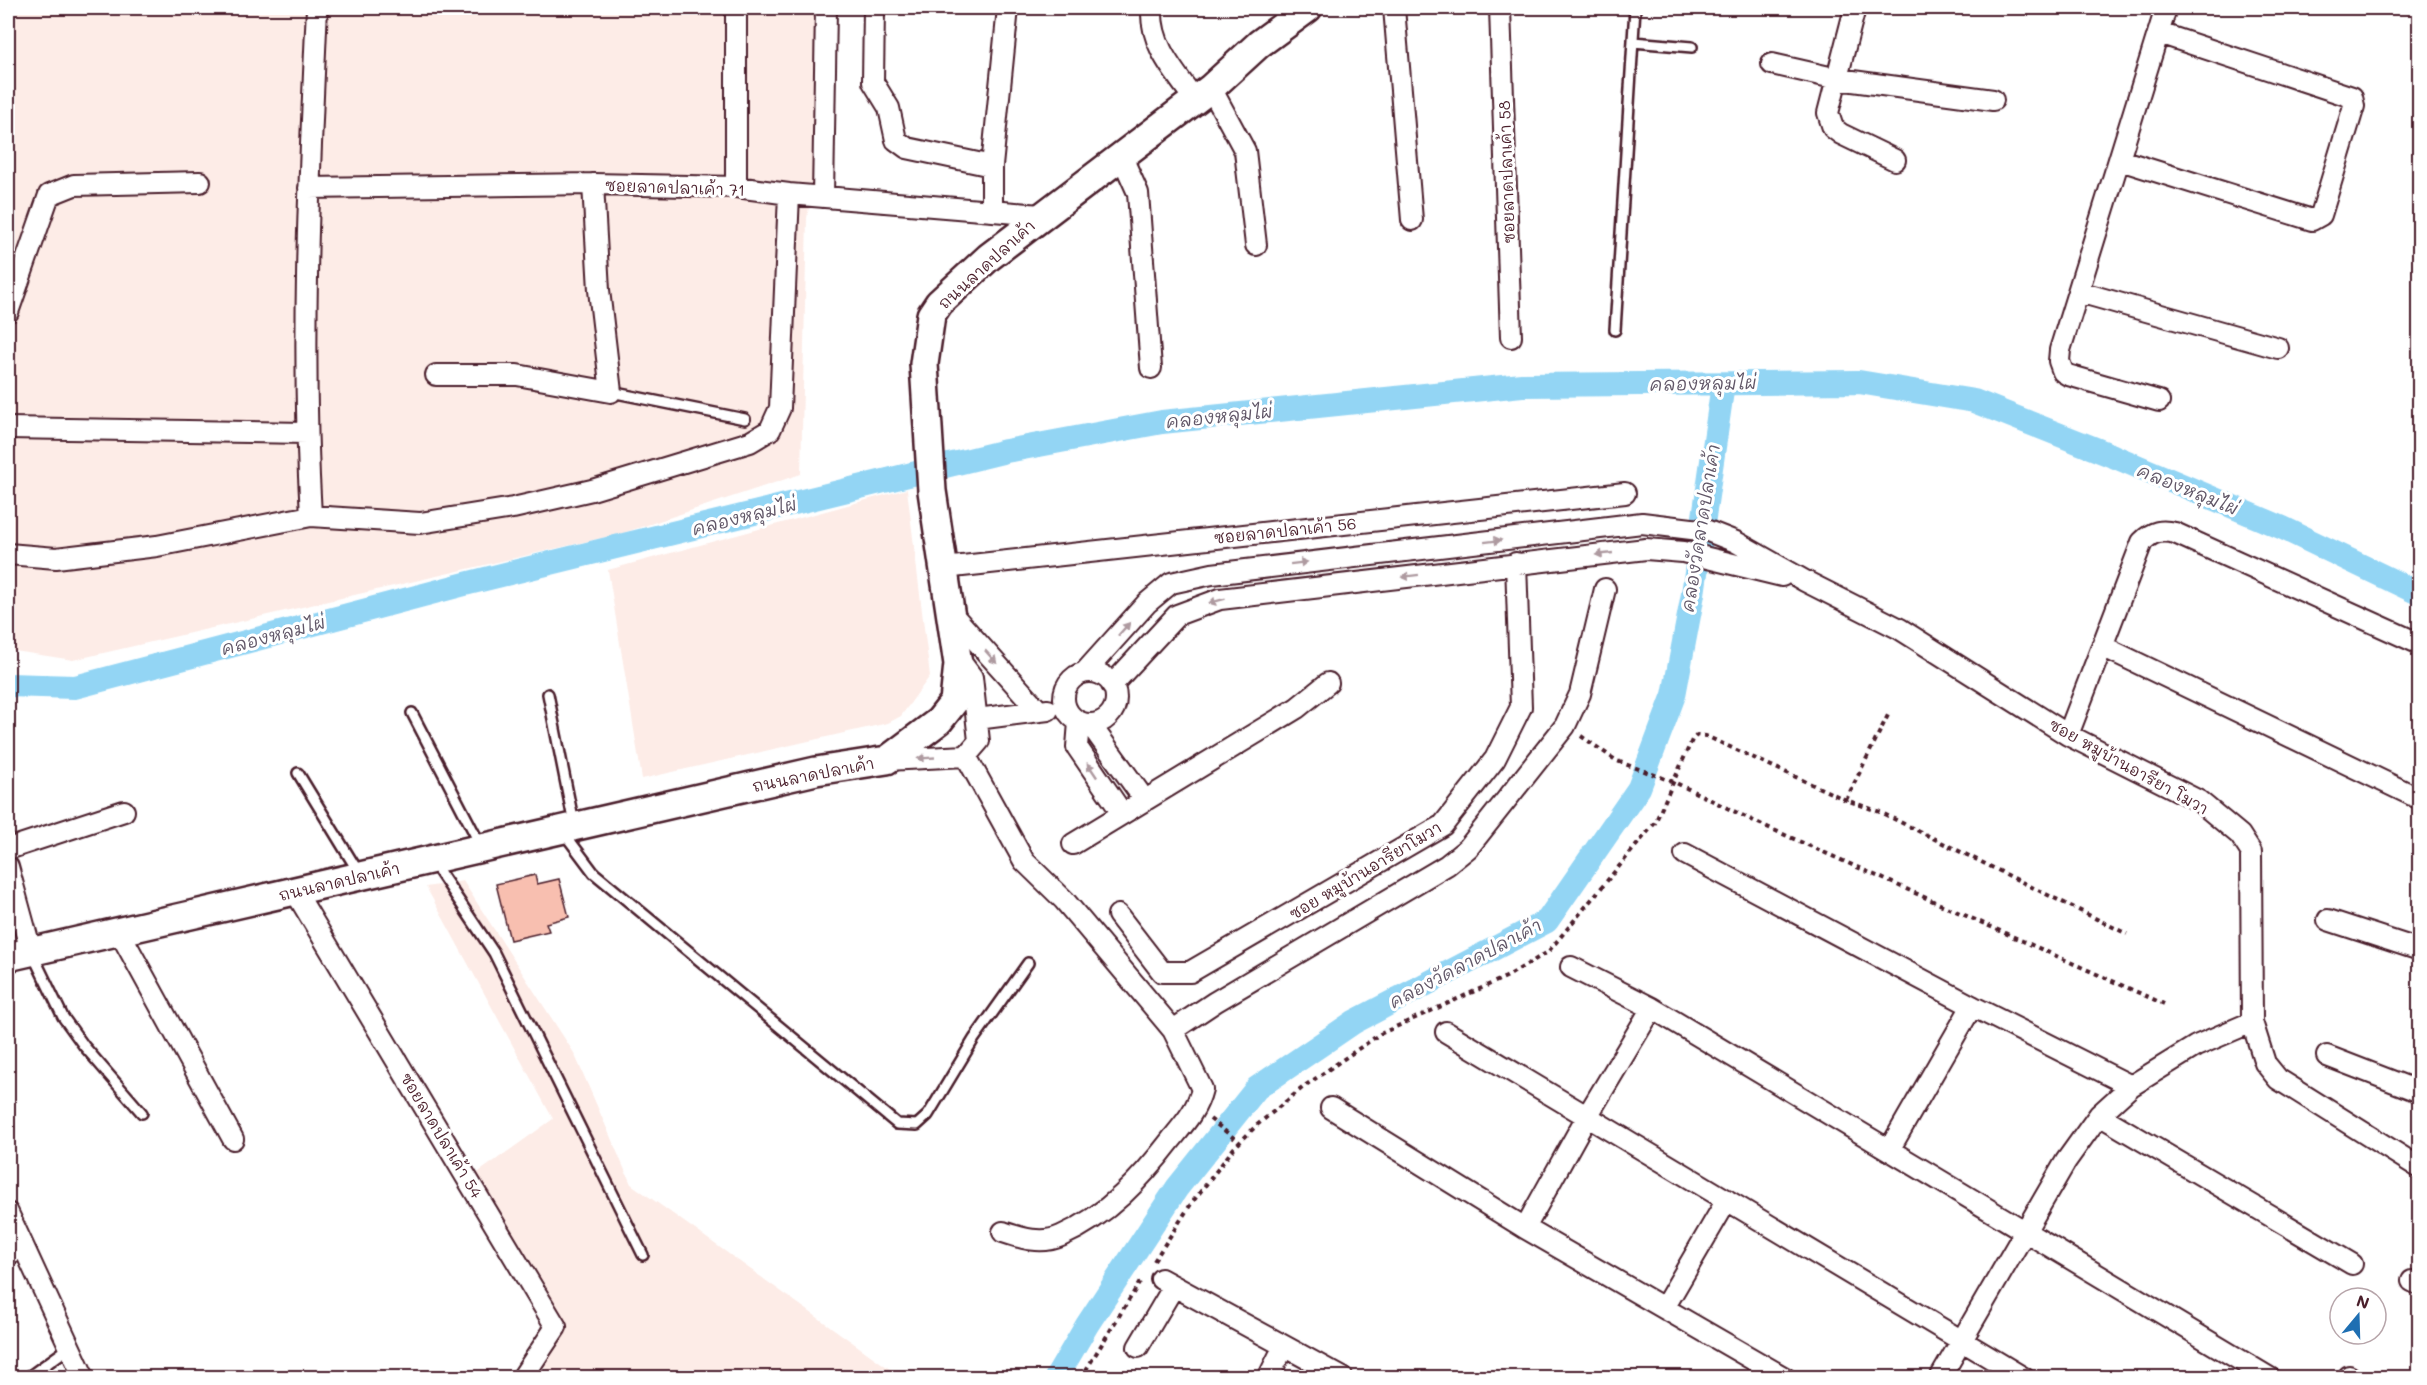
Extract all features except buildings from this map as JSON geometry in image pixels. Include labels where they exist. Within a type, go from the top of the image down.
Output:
[{"type":"main road","name":"ถนนลาดปลาเค้า","points":[[20,954],[816,771],[887,760],[939,721],[954,702],[957,657],[932,491],[928,435],[924,364],[931,315],[939,303],[989,257],[1040,215],[1203,94],[1259,44],[1308,8]]},
{"type":"street","points":[[311,516],[306,433],[309,188],[317,8]]},
{"type":"street","points":[[735,8],[736,187]]},
{"type":"street","points":[[823,197],[826,8]]},
{"type":"street","points":[[874,8],[873,82],[890,111],[896,140],[907,148],[992,166]]},
{"type":"street","points":[[992,209],[992,166],[1008,8]]},
{"type":"street","points":[[1152,8],[1158,48],[1203,94],[1245,152],[1256,245]]},
{"type":"street","points":[[1394,8],[1412,220]]},
{"type":"street","name":"ซอยลาดปลาเค้า 58","points":[[1500,8],[1511,337]]},
{"type":"street","points":[[1855,8],[1838,79],[1827,113],[1833,128],[1894,160]]},
{"type":"street","points":[[2159,401],[2062,372],[2059,361],[2060,350],[2166,8]]},
{"type":"street","points":[[2120,160],[2312,220],[2321,215],[2354,106],[2352,97],[2159,33]]},
{"type":"street","points":[[1772,64],[1838,79],[1993,100]]},
{"type":"street","points":[[1120,155],[1138,193],[1151,368]]},
{"type":"street","points":[[8,312],[49,195],[74,185],[200,182]]},
{"type":"street","points":[[436,375],[517,375],[611,392],[599,290],[593,184]]},
{"type":"street","name":"ซอยลาดปลาเค้า 71","points":[[309,188],[593,184],[736,187],[789,194],[992,209],[1040,215]]},
{"type":"street","points":[[8,554],[56,558],[157,546],[311,516],[420,523],[513,508],[592,490],[750,442],[770,430],[780,408],[789,194]]},
{"type":"street","points":[[2079,292],[2278,348]]},
{"type":"street","points":[[8,429],[306,433]]},
{"type":"street","name":"ซอยลาดปลาเค้า 56","points":[[944,568],[1625,493]]},
{"type":"street","points":[[1144,800],[1078,718],[1064,693],[1071,679],[1085,672],[1147,603],[1171,583],[1212,574],[1642,523],[1708,531],[1736,542],[1805,581]]},
{"type":"street","points":[[2068,735],[2142,542],[2151,533],[2164,531],[2186,538],[2420,644]]},
{"type":"street","points":[[1112,685],[1177,615],[1220,599],[1646,549],[1707,556],[1805,581]]},
{"type":"street","name":"ซอย หมูบ้านอารียาโมวา","points":[[1118,915],[1162,972],[1190,972],[1443,825],[1495,759],[1521,707],[1516,563]]},
{"type":"street","name":"ซอย หมูบ้านอารียา โมวา","points":[[1805,581],[1900,629],[2068,735],[2199,801],[2240,835],[2251,852],[2252,1022],[2265,1064],[2278,1079],[2420,1168]]},
{"type":"street","points":[[1173,1030],[1215,1002],[1447,865],[1468,848],[1565,726],[1580,694],[1605,589]]},
{"type":"street","points":[[951,614],[1039,711]]},
{"type":"street","points":[[2102,646],[2420,799]]},
{"type":"street","points":[[887,760],[966,756],[979,741],[972,677],[957,657]]},
{"type":"street","points":[[977,719],[1039,711],[1099,723],[1113,711],[1116,703],[1112,685],[1101,675],[1085,672]]},
{"type":"street","points":[[1073,844],[1297,708],[1328,683]]},
{"type":"street","points":[[1078,718],[1077,747],[1122,813]]},
{"type":"street","points":[[966,756],[1024,861],[1064,900],[1173,1030],[1202,1089],[1193,1113],[1139,1181],[1106,1210],[1059,1237],[1029,1241],[1003,1232]]},
{"type":"street","points":[[8,849],[124,811]]},
{"type":"street","points":[[1685,855],[1972,1006],[2131,1086]]},
{"type":"street","points":[[8,867],[20,954]]},
{"type":"street","name":"ซอยลาดปลาเค้า 54","points":[[295,891],[556,1327],[522,1377]]},
{"type":"street","points":[[2328,920],[2420,950]]},
{"type":"street","points":[[119,931],[232,1139]]},
{"type":"street","points":[[1571,968],[1652,1008],[2270,1377]]},
{"type":"street","points":[[1889,1150],[1972,1006]]},
{"type":"street","points":[[1525,1228],[1586,1118],[1652,1008]]},
{"type":"street","points":[[1940,1377],[2066,1161],[2099,1115],[2131,1086],[2196,1046],[2252,1022]]},
{"type":"street","points":[[1446,1032],[1586,1118],[2024,1377]]},
{"type":"street","points":[[2327,1056],[2420,1092]]},
{"type":"street","points":[[1331,1108],[1525,1228],[1785,1377]]},
{"type":"street","points":[[2099,1115],[2352,1264]]},
{"type":"street","points":[[1664,1308],[1727,1200]]},
{"type":"street","points":[[8,1213],[84,1377]]},
{"type":"street","points":[[1138,1347],[1157,1277],[1343,1377]]},
{"type":"street","points":[[1268,1377],[1284,1346]]},
{"type":"lane","points":[[1615,330],[1635,8]]},
{"type":"lane","points":[[1633,42],[1692,47]]},
{"type":"lane","points":[[611,392],[745,419]]},
{"type":"lane","points":[[548,694],[568,806],[569,829],[594,873],[897,1124],[917,1125],[928,1115],[974,1039],[1028,963]]},
{"type":"lane","points":[[412,713],[483,849]]},
{"type":"lane","points":[[298,773],[361,876]]},
{"type":"lane","points":[[432,860],[494,953],[643,1255]]},
{"type":"lane","points":[[20,954],[84,1046],[142,1113]]},
{"type":"lane","points":[[8,1260],[26,1251]]},
{"type":"lane","points":[[27,1377],[70,1347]]},
{"type":"path","points":[[1846,800],[1889,713]]},
{"type":"path","points":[[1565,726],[1617,761],[1661,776],[1756,822],[2164,1004]]},
{"type":"path","points":[[1081,1377],[1157,1277],[1191,1204],[1239,1142],[1306,1085],[1380,1034],[1506,977],[1548,952],[1655,823],[1692,740],[1697,735],[1706,736],[1846,800],[1880,813],[2127,934]]},
{"type":"path","points":[[1205,1115],[1239,1142]]},
{"type":"shaded area","points":[[18,8],[824,8],[819,155],[807,218],[801,474],[623,533],[73,660],[8,650],[8,55]]},
{"type":"shaded area","points":[[907,489],[930,676],[901,716],[888,723],[642,779],[608,570]]},
{"type":"shaded area","points":[[463,881],[574,1053],[631,1184],[901,1377],[552,1377],[542,1364],[568,1328],[476,1174],[553,1119],[426,887]]},
{"type":"waterway","name":"คลองหลุมไผ่","points":[[8,685],[75,687],[465,584],[1006,451],[1162,422],[1522,385],[1859,382],[1974,401],[2113,456],[2283,528],[2420,594]]},
{"type":"waterway","name":"คลองวัดลาดปลาเค้า","points":[[1056,1378],[1087,1325],[1177,1188],[1257,1088],[1354,1022],[1547,921],[1639,788],[1674,695],[1693,594],[1723,384]]}]
